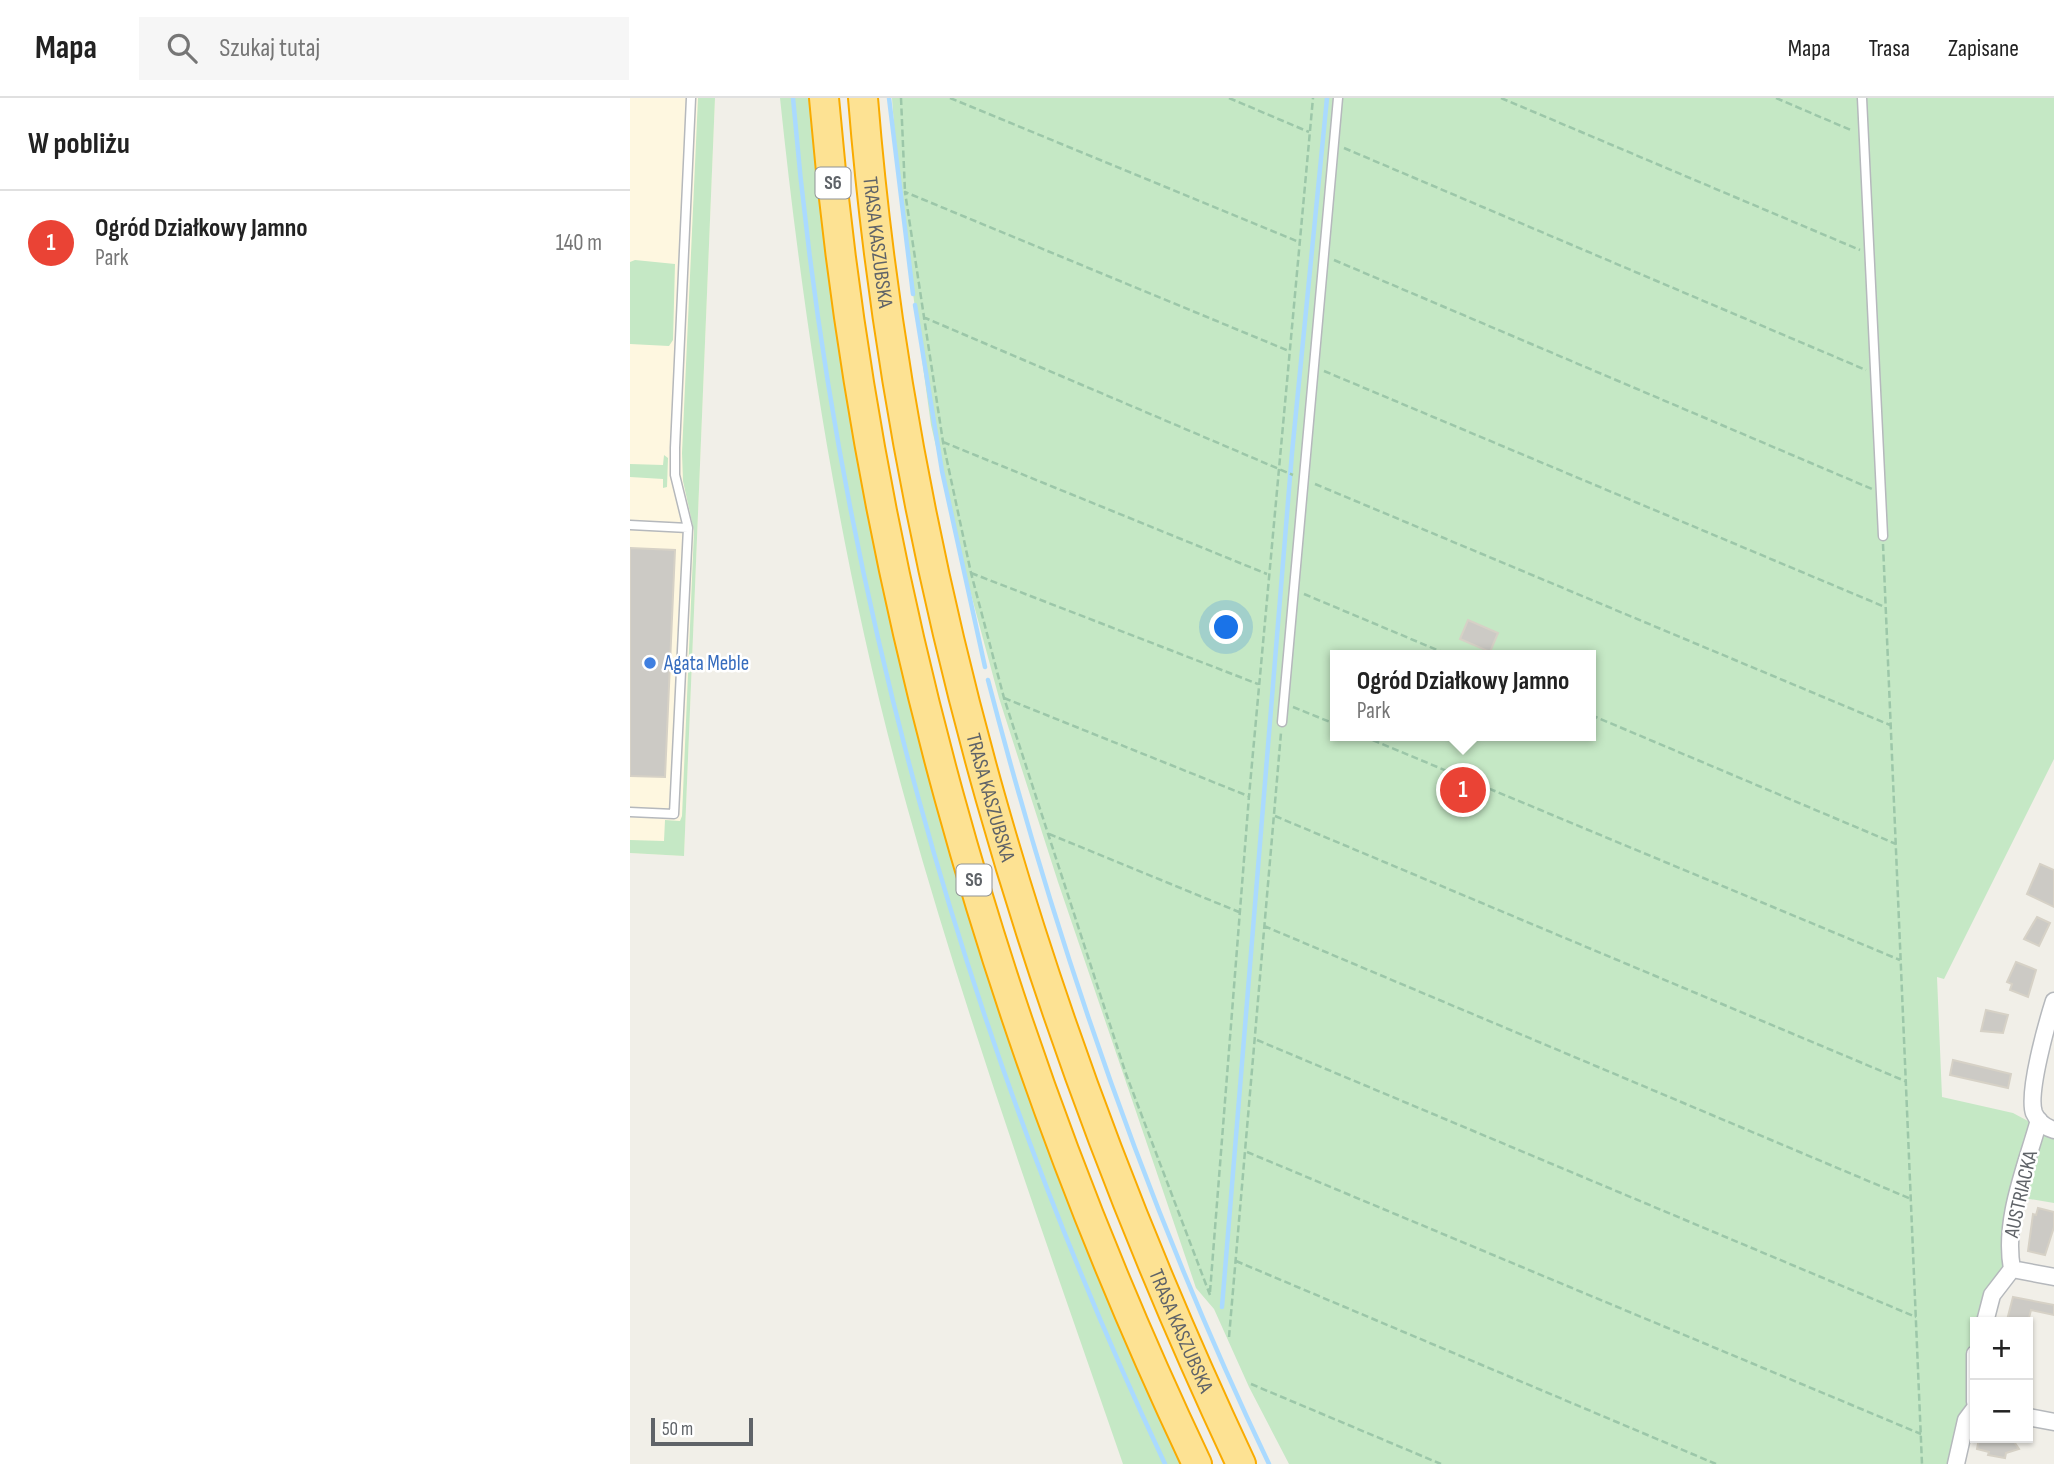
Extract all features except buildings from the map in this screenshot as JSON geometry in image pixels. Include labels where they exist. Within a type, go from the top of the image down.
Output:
[{"type":"highway","name":"TRASA KASZUBSKA","points":[[824,98],[845,281],[869,436],[906,620],[951,801],[1002,974],[1056,1131],[1131,1320],[1197,1464]]},
{"type":"highway","name":"TRASA KASZUBSKA","points":[[863,98],[891,333],[913,463],[939,593],[988,791],[1031,939],[1092,1114],[1161,1289],[1241,1464]]},
{"type":"street","name":"AUSTRIACKA","points":[[2054,1001],[2045,1027],[2032,1103],[2039,1120],[2054,1130]]},
{"type":"street","name":"AUSTRIACKA","points":[[1986,1317],[1993,1295],[2012,1269],[2008,1246],[2011,1226],[2039,1120]]},
{"type":"street","name":"AUSTRIACKA","points":[[2012,1269],[2054,1277]]},
{"type":"street","points":[[1956,1464],[1966,1420],[1970,1415]]},
{"type":"street","points":[[2033,1418],[2054,1422]]},
{"type":"lane","points":[[630,812],[674,814],[688,528],[675,475],[675,448],[691,98]]},
{"type":"lane","points":[[1282,722],[1338,98]]},
{"type":"lane","points":[[1862,98],[1883,536]]},
{"type":"lane","points":[[630,525],[688,528]]},
{"type":"path","points":[[901,98],[905,192],[923,317],[943,442],[971,573],[1004,698],[1126,1074],[1210,1295],[1248,796],[1313,98]]},
{"type":"path","points":[[950,98],[1299,242]]},
{"type":"path","points":[[1229,98],[1309,132]]},
{"type":"path","points":[[1501,98],[1869,254]]},
{"type":"path","points":[[1776,98],[1864,135]]},
{"type":"path","points":[[1334,144],[1876,374]]},
{"type":"path","points":[[905,192],[1289,351]]},
{"type":"path","points":[[1324,256],[1881,493]]},
{"type":"path","points":[[923,317],[1890,725]]},
{"type":"path","points":[[1313,367],[1885,607]]},
{"type":"path","points":[[943,442],[1269,574]]},
{"type":"path","points":[[1883,536],[1922,1464]]},
{"type":"path","points":[[971,573],[1259,685]]},
{"type":"path","points":[[1293,589],[1437,650]]},
{"type":"path","points":[[1004,698],[1248,796]]},
{"type":"path","points":[[1284,703],[1330,722]]},
{"type":"path","points":[[1596,717],[1896,844]]},
{"type":"path","points":[[1229,1337],[1257,1040],[1282,722]]},
{"type":"path","points":[[1375,741],[1900,960]]},
{"type":"path","points":[[1275,816],[1905,1081]]},
{"type":"path","points":[[1049,834],[1239,912]]},
{"type":"path","points":[[1264,926],[1911,1199]]},
{"type":"path","points":[[1257,1040],[1916,1317]]},
{"type":"path","points":[[1247,1152],[1921,1434]]},
{"type":"path","points":[[1237,1261],[1716,1464]]},
{"type":"path","points":[[1251,1384],[1441,1464]]},
{"type":"shaded area","points":[[630,98],[715,98],[684,856],[630,853]]},
{"type":"green space","points":[[698,98],[715,98],[684,856],[630,853],[630,840],[664,841],[665,820],[680,821],[682,816],[694,531],[683,481],[682,453]]},
{"type":"green space","points":[[780,98],[809,98],[829,275],[856,450],[891,625],[934,797],[985,968],[1043,1136],[1108,1302],[1181,1464],[1123,1464],[1011,1138],[932,893],[885,723],[846,546],[814,367]]},
{"type":"green space","points":[[892,98],[2054,98],[2054,759],[1944,979],[1937,977],[1942,1097],[2013,1113],[2054,1135],[2054,1203],[2012,1196],[2004,1225],[2003,1266],[1982,1317],[1970,1317],[1970,1359],[1966,1389],[1968,1408],[1952,1464],[1289,1464],[1249,1387],[1214,1309],[1196,1288],[1058,882],[999,698],[968,583],[931,425],[899,191]]},
{"type":"green space","points":[[635,260],[675,264],[673,340],[669,346],[630,344],[630,262]]},
{"type":"green space","points":[[664,455],[668,458],[667,487],[663,488],[663,479],[630,477],[630,464],[663,465]]},
{"type":"waterway","points":[[793,98],[812,275],[840,451],[875,625],[918,797],[969,968],[1027,1136],[1093,1302],[1165,1464]]},
{"type":"waterway","points":[[889,98],[913,294]]},
{"type":"waterway","points":[[1222,1307],[1292,453],[1327,98]]},
{"type":"waterway","points":[[915,305],[942,471],[985,667]]},
{"type":"waterway","points":[[988,680],[1045,881],[1110,1079],[1184,1274],[1269,1464]]},
{"type":"place","name":"Agata Meble","points":[[650,663]]},
{"type":"place","name":"Ogród Działkowy Jamno","points":[[1463,790]]}]
